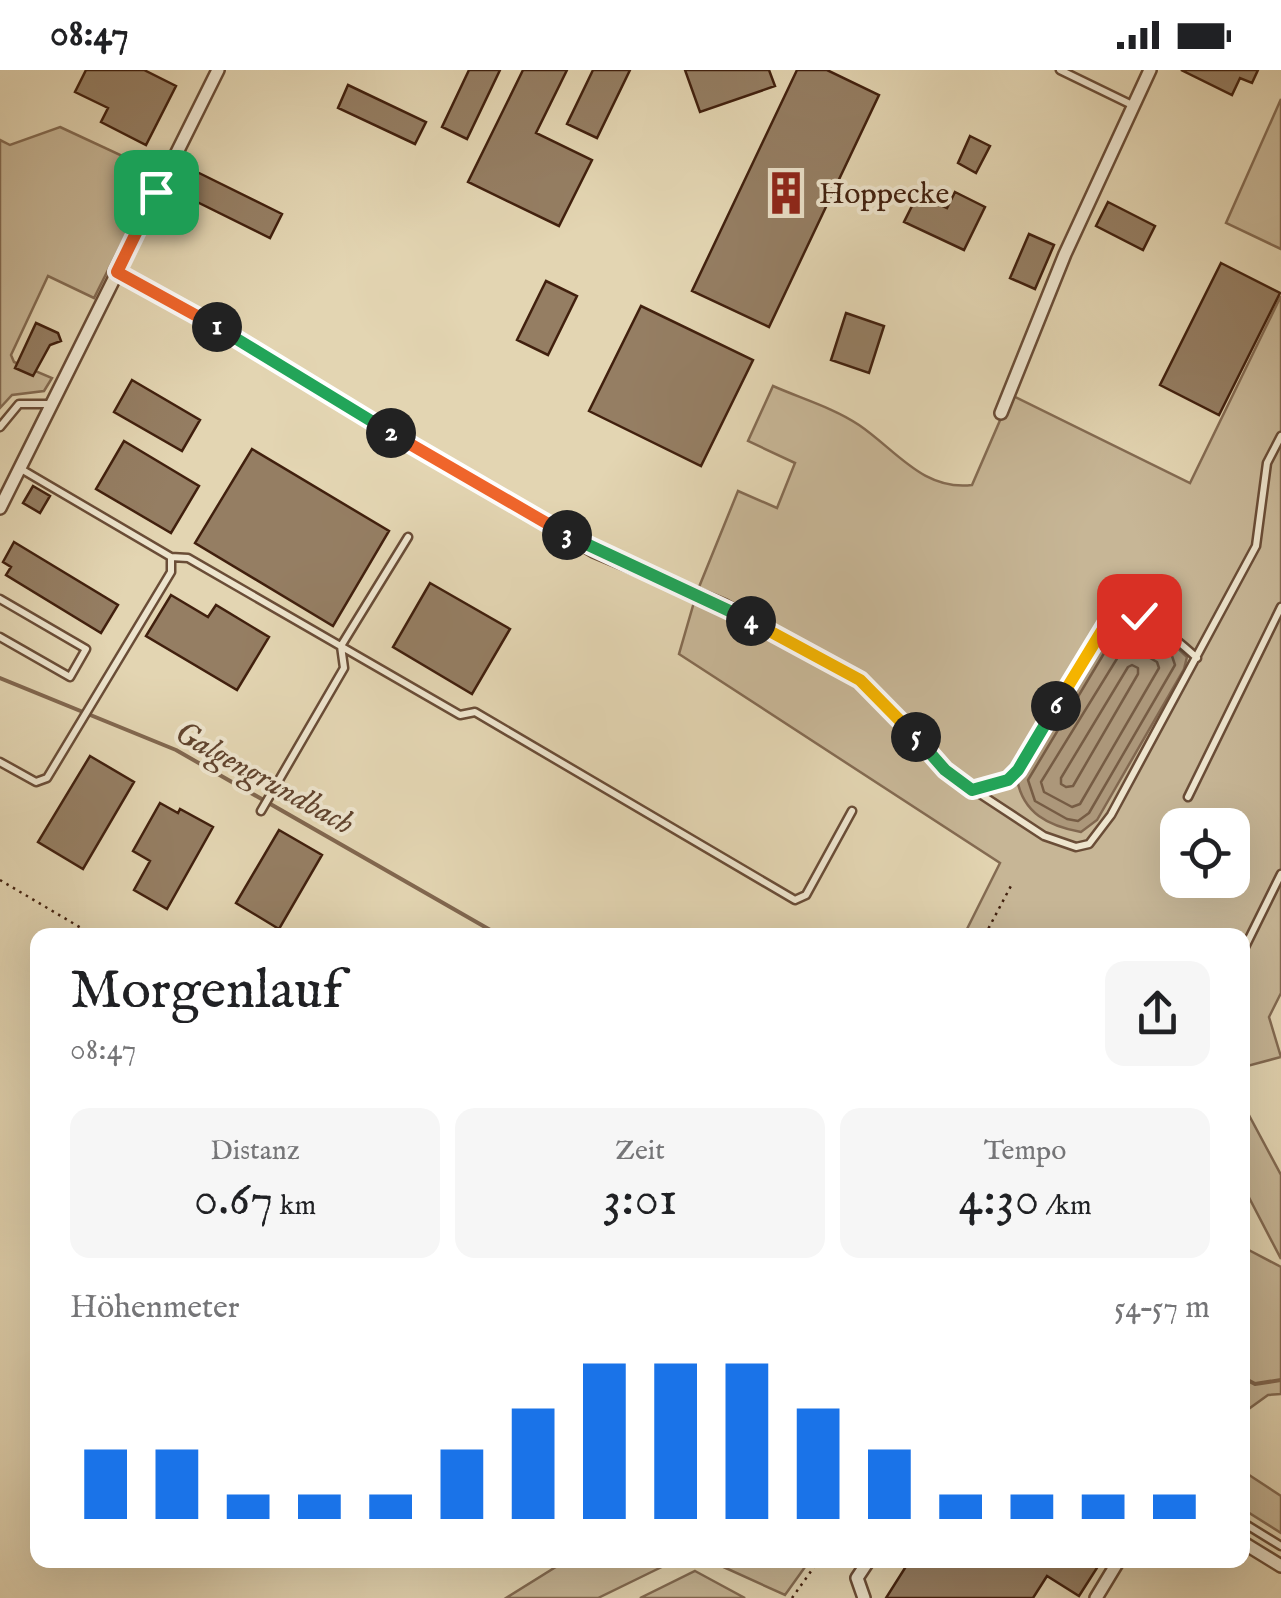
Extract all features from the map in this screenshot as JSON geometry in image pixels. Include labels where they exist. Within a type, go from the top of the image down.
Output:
[{"type":"street","points":[[0,508],[218,70]]},
{"type":"street","points":[[1001,412],[1065,254],[1150,70]]},
{"type":"street","points":[[117,272],[234,336],[366,419],[594,551],[725,606],[860,680]]},
{"type":"street","points":[[1250,1547],[1281,1566]]},
{"type":"street","points":[[864,1568],[857,1578],[864,1598]]},
{"type":"street","points":[[1096,1598],[1114,1568]]},
{"type":"lane","points":[[1060,70],[1133,106]]},
{"type":"lane","points":[[0,428],[19,404],[50,404]]},
{"type":"lane","points":[[860,680],[945,770],[972,790],[1061,844],[1089,844],[1111,815],[1256,546],[1267,463],[1281,436]]},
{"type":"lane","points":[[19,468],[171,557],[188,558],[460,714],[474,712],[795,900],[806,895],[852,811]]},
{"type":"lane","points":[[261,811],[344,668],[341,646],[408,538]]},
{"type":"lane","points":[[0,762],[36,782],[48,778],[171,572],[171,557]]},
{"type":"lane","points":[[0,600],[86,650],[70,677],[0,637]]},
{"type":"lane","points":[[1188,797],[1281,606]]},
{"type":"lane","points":[[972,790],[1008,780],[1018,770],[1109,619],[1123,613],[1139,616],[1197,658]]},
{"type":"lane","points":[[1250,937],[1281,874]]},
{"type":"lane","points":[[1250,1527],[1281,1546]]},
{"type":"path","points":[[0,880],[82,928]]},
{"type":"path","points":[[989,928],[1013,882]]},
{"type":"path","points":[[792,1598],[813,1568]]},
{"type":"shaded area","points":[[1281,99],[1281,249],[1226,223]]},
{"type":"shaded area","points":[[60,127],[157,172],[94,298],[48,276],[11,355],[14,362],[52,378],[44,391],[12,395],[0,408],[0,140],[10,145]]},
{"type":"shaded area","points":[[1281,296],[1281,993],[1269,1017],[1281,1057],[1250,1065],[1250,928],[968,928],[1000,863],[679,654],[697,592],[738,491],[777,508],[795,463],[748,441],[773,386],[849,419],[924,475],[939,482],[972,485],[1011,395],[1190,483]]},
{"type":"shaded area","points":[[1250,1117],[1281,1175],[1281,1259],[1250,1199]]},
{"type":"shaded area","points":[[1250,1251],[1281,1267],[1281,1394],[1268,1395],[1250,1408]]},
{"type":"shaded area","points":[[1250,1476],[1281,1496],[1281,1533],[1250,1513]]},
{"type":"shaded area","points":[[554,1568],[660,1568],[598,1598],[506,1598]]},
{"type":"shaded area","points":[[726,1568],[804,1568],[785,1595]]},
{"type":"shaded area","points":[[695,1571],[745,1598],[640,1598]]},
{"type":"water","points":[[1118,620],[1155,632],[1187,657],[1184,669],[1097,820],[1081,832],[1039,816],[1025,801],[1017,779],[1104,633]]},
{"type":"building","points":[[86,70],[144,70],[176,86],[146,145],[101,122],[108,108],[75,92]]},
{"type":"building","points":[[469,70],[500,70],[467,139],[442,127]]},
{"type":"building","points":[[523,70],[567,70],[536,133],[592,160],[559,226],[468,182]]},
{"type":"building","points":[[593,70],[630,70],[597,138],[567,124]]},
{"type":"building","points":[[685,70],[769,70],[775,86],[700,112]]},
{"type":"building","name":"Hoppecke","points":[[797,70],[827,70],[879,95],[769,327],[692,291]]},
{"type":"building","points":[[1181,70],[1258,70],[1252,83],[1240,78],[1232,95]]},
{"type":"building","points":[[348,85],[426,122],[415,144],[338,108]]},
{"type":"building","points":[[970,136],[990,146],[976,173],[958,163]]},
{"type":"building","points":[[193,170],[282,214],[270,238],[181,194]]},
{"type":"building","points":[[955,192],[985,207],[964,250],[904,222],[918,194],[947,208]]},
{"type":"building","points":[[1108,202],[1155,226],[1143,250],[1096,226]]},
{"type":"building","points":[[1029,234],[1054,245],[1035,289],[1010,278]]},
{"type":"building","points":[[1221,263],[1280,293],[1219,415],[1160,385]]},
{"type":"building","points":[[546,281],[577,296],[548,355],[517,340]]},
{"type":"building","points":[[641,306],[753,360],[701,466],[589,411]]},
{"type":"building","points":[[846,313],[884,326],[869,373],[831,360]]},
{"type":"building","points":[[36,323],[58,333],[61,341],[50,345],[33,376],[15,368]]},
{"type":"building","points":[[132,380],[200,420],[182,451],[114,412]]},
{"type":"building","points":[[124,441],[199,486],[171,533],[96,489]]},
{"type":"building","points":[[252,449],[389,531],[333,626],[195,543]]},
{"type":"building","points":[[33,486],[50,496],[40,513],[23,503]]},
{"type":"building","points":[[14,542],[118,605],[101,633],[6,575],[11,567],[3,562]]},
{"type":"building","points":[[430,583],[510,629],[472,694],[393,647]]},
{"type":"building","points":[[171,595],[208,617],[216,605],[269,637],[237,690],[146,636]]},
{"type":"building","points":[[90,756],[134,782],[83,869],[38,842]]},
{"type":"building","points":[[160,803],[213,827],[167,909],[134,890],[150,861],[133,851]]},
{"type":"building","points":[[279,830],[322,855],[280,928],[236,903]]},
{"type":"building","points":[[905,1568],[1097,1568],[1079,1596],[1047,1576],[1033,1598],[886,1598]]},
{"type":"waterway","name":"Galgengrundbach","points":[[0,678],[176,750],[487,928]]},
{"type":"waterway","name":"Galgengrundbach","points":[[1250,1381],[1281,1380]]},
{"type":"place","name":"Hoppecke","points":[[786,193]]},
{"type":"route","points":[[156,192],[117,272],[234,336],[366,419],[594,551],[725,606],[860,680],[945,770],[972,790],[1008,780],[1018,770],[1109,619],[1123,613],[1139,616]]}]
